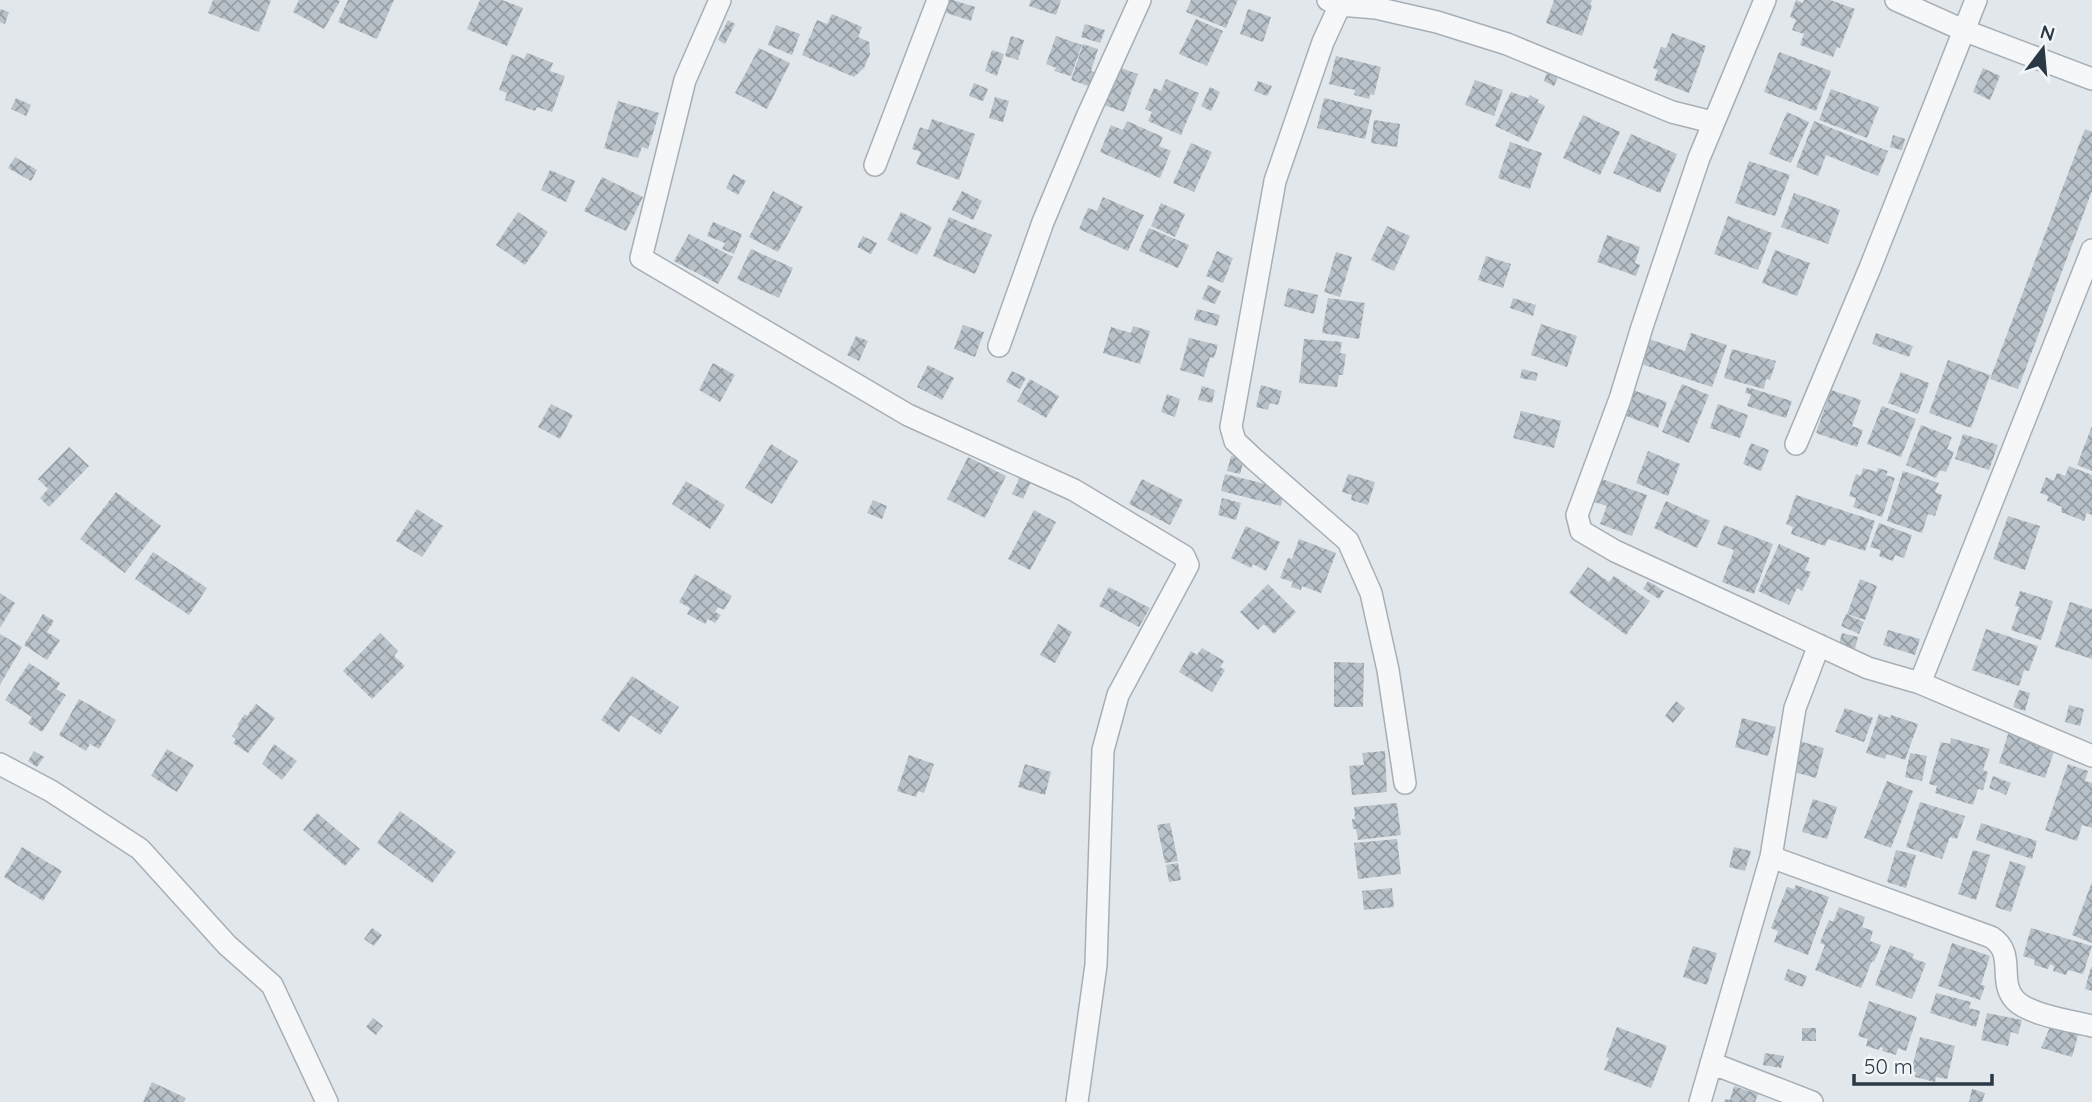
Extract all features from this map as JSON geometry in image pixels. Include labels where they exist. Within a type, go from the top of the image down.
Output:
[{"type":"street","points":[[720,0],[685,80],[640,258],[908,415],[1074,490],[1184,556],[1188,565],[1118,695],[1102,750],[1096,965],[1077,1102]]},
{"type":"street","points":[[875,165],[938,0]]},
{"type":"street","points":[[999,346],[1043,222],[1140,0]]},
{"type":"street","points":[[1765,0],[1713,122],[1620,398],[1577,515],[1581,531],[1615,551],[1868,668],[1920,683],[2092,756]]},
{"type":"street","points":[[1896,0],[1963,30],[2092,79]]},
{"type":"street","points":[[1796,444],[1870,268],[1976,0]]},
{"type":"street","points":[[1405,783],[1388,670],[1371,593],[1348,541],[1254,459],[1235,440],[1231,427],[1275,181],[1334,3],[1376,8],[1437,22],[1507,44],[1672,112],[1713,122]]},
{"type":"street","points":[[1920,683],[2092,250]]},
{"type":"street","points":[[1700,1102],[1770,857],[1795,708],[1819,645]]},
{"type":"street","points":[[0,764],[51,791],[140,849],[227,945],[271,985],[327,1102]]},
{"type":"street","points":[[1770,857],[1990,937],[1999,942],[2004,952],[2009,991],[2015,1001],[2026,1009],[2092,1026]]},
{"type":"street","points":[[1711,1063],[1812,1102]]},
{"type":"building","points":[[213,0],[271,0],[259,32],[208,13]]},
{"type":"building","points":[[299,0],[340,1],[324,29],[293,12]]},
{"type":"building","points":[[348,0],[394,0],[377,39],[338,22]]},
{"type":"building","points":[[480,0],[502,0],[523,8],[507,46],[467,29]]},
{"type":"building","points":[[944,0],[975,7],[971,21],[941,11]]},
{"type":"building","points":[[1031,0],[1061,0],[1056,15],[1029,6]]},
{"type":"building","points":[[1191,0],[1238,0],[1226,28],[1186,12]]},
{"type":"building","points":[[1554,0],[1592,0],[1582,36],[1546,23]]},
{"type":"building","points":[[1796,0],[1803,3],[1804,0],[1830,0],[1855,9],[1840,48],[1837,47],[1833,57],[1800,45],[1804,34],[1792,30],[1796,20],[1790,17]]},
{"type":"building","points":[[0,9],[9,12],[5,24],[0,22]]},
{"type":"building","points":[[1248,9],[1271,17],[1263,42],[1240,34]]},
{"type":"building","points":[[832,14],[862,27],[858,37],[869,42],[870,54],[864,68],[854,77],[802,55],[817,20],[827,24]]},
{"type":"building","points":[[1196,19],[1223,31],[1207,66],[1179,54]]},
{"type":"building","points":[[728,20],[735,24],[725,44],[718,40]]},
{"type":"building","points":[[1085,24],[1105,30],[1100,43],[1081,37]]},
{"type":"building","points":[[776,25],[800,34],[792,55],[768,45]]},
{"type":"building","points":[[1672,33],[1706,46],[1689,93],[1654,80],[1658,70],[1653,68],[1661,47],[1666,48]]},
{"type":"building","points":[[1011,36],[1024,40],[1018,60],[1005,56]]},
{"type":"building","points":[[1056,36],[1082,45],[1071,76],[1054,71],[1056,68],[1046,64]]},
{"type":"building","points":[[1083,44],[1098,49],[1091,71],[1096,73],[1091,87],[1071,80]]},
{"type":"building","points":[[759,48],[790,63],[767,109],[735,93]]},
{"type":"building","points":[[992,50],[1004,54],[997,76],[985,71]]},
{"type":"building","points":[[1779,52],[1831,71],[1816,111],[1764,92]]},
{"type":"building","points":[[527,53],[553,63],[550,71],[565,76],[552,112],[537,107],[535,111],[505,100],[507,93],[499,90],[512,54],[524,59]]},
{"type":"building","points":[[1336,56],[1381,67],[1374,95],[1370,94],[1369,99],[1354,95],[1355,90],[1329,84]]},
{"type":"building","points":[[1118,67],[1138,74],[1124,112],[1104,105]]},
{"type":"building","points":[[1983,68],[2000,76],[1990,100],[1973,92]]},
{"type":"building","points":[[1548,70],[1559,75],[1554,86],[1544,81]]},
{"type":"building","points":[[1166,79],[1199,93],[1181,135],[1148,121],[1152,112],[1145,109],[1154,88],[1161,91]]},
{"type":"building","points":[[1475,80],[1503,90],[1494,116],[1465,105]]},
{"type":"building","points":[[1258,81],[1272,86],[1267,96],[1254,91]]},
{"type":"building","points":[[974,83],[988,89],[983,101],[969,96]]},
{"type":"building","points":[[1210,87],[1220,92],[1211,111],[1201,106]]},
{"type":"building","points":[[1831,89],[1879,107],[1867,138],[1819,120]]},
{"type":"building","points":[[1511,92],[1528,98],[1530,95],[1545,106],[1529,142],[1495,126]]},
{"type":"building","points":[[995,97],[1009,101],[1003,122],[989,118]]},
{"type":"building","points":[[16,98],[31,105],[26,116],[11,109]]},
{"type":"building","points":[[1324,98],[1372,110],[1365,139],[1317,128]]},
{"type":"building","points":[[618,101],[659,113],[648,149],[642,147],[638,158],[604,148]]},
{"type":"building","points":[[1787,112],[1809,122],[1791,163],[1769,154]]},
{"type":"building","points":[[1583,115],[1620,132],[1600,175],[1563,158]]},
{"type":"building","points":[[932,119],[975,134],[959,180],[916,164],[921,152],[912,149],[920,127],[928,130]]},
{"type":"building","points":[[1374,120],[1400,124],[1397,147],[1371,143]]},
{"type":"building","points":[[1127,121],[1163,137],[1159,146],[1171,151],[1160,178],[1100,152],[1111,125],[1123,130]]},
{"type":"building","points":[[1814,121],[1888,151],[1878,176],[1826,155],[1818,176],[1796,167]]},
{"type":"building","points":[[2085,129],[2092,132],[2092,191],[2018,389],[1990,379]]},
{"type":"building","points":[[1631,134],[1677,154],[1660,193],[1613,173]]},
{"type":"building","points":[[1893,135],[1905,139],[1902,150],[1890,147]]},
{"type":"building","points":[[1510,142],[1542,153],[1530,189],[1498,178]]},
{"type":"building","points":[[1191,143],[1212,152],[1194,192],[1173,183]]},
{"type":"building","points":[[15,157],[37,170],[31,181],[8,168]]},
{"type":"building","points":[[1749,161],[1790,175],[1775,216],[1735,203]]},
{"type":"building","points":[[550,170],[575,181],[566,202],[541,190]]},
{"type":"building","points":[[733,174],[746,181],[738,195],[726,188]]},
{"type":"building","points":[[602,177],[643,197],[626,231],[584,211]]},
{"type":"building","points":[[773,191],[803,207],[778,252],[749,237]]},
{"type":"building","points":[[962,191],[982,201],[973,220],[952,210]]},
{"type":"building","points":[[1794,193],[1840,210],[1828,244],[1781,227]]},
{"type":"building","points":[[1103,197],[1144,215],[1128,251],[1079,229],[1088,208],[1097,211]]},
{"type":"building","points":[[1161,203],[1185,214],[1175,237],[1151,226]]},
{"type":"building","points":[[518,212],[548,232],[525,265],[496,245]]},
{"type":"building","points":[[901,212],[932,227],[917,255],[887,240]]},
{"type":"building","points":[[1728,216],[1772,233],[1758,270],[1714,254]]},
{"type":"building","points":[[949,217],[992,235],[975,274],[933,256]]},
{"type":"building","points":[[713,222],[742,234],[734,254],[722,249],[725,243],[707,236]]},
{"type":"building","points":[[1387,226],[1410,236],[1394,271],[1371,260]]},
{"type":"building","points":[[1149,228],[1189,245],[1178,268],[1139,251]]},
{"type":"building","points":[[689,234],[733,257],[718,284],[674,261]]},
{"type":"building","points":[[1607,235],[1640,247],[1635,263],[1640,265],[1636,276],[1597,262]]},
{"type":"building","points":[[863,236],[877,243],[871,254],[857,247]]},
{"type":"building","points":[[751,249],[793,268],[779,298],[737,279]]},
{"type":"building","points":[[1775,250],[1810,263],[1797,296],[1762,283]]},
{"type":"building","points":[[1217,251],[1233,258],[1223,283],[1206,276]]},
{"type":"building","points":[[1336,252],[1352,257],[1340,297],[1324,292]]},
{"type":"building","points":[[1486,256],[1511,264],[1503,288],[1478,280]]},
{"type":"building","points":[[1208,285],[1221,291],[1215,304],[1202,299]]},
{"type":"building","points":[[1288,288],[1318,295],[1314,314],[1284,306]]},
{"type":"building","points":[[1328,298],[1365,303],[1359,339],[1322,333]]},
{"type":"building","points":[[1513,298],[1536,305],[1533,316],[1510,308]]},
{"type":"building","points":[[1197,309],[1220,315],[1217,326],[1194,320]]},
{"type":"building","points":[[1541,324],[1577,336],[1567,367],[1531,355]]},
{"type":"building","points":[[963,325],[984,332],[975,357],[954,349]]},
{"type":"building","points":[[1133,326],[1150,331],[1140,364],[1103,353],[1111,327],[1131,333]]},
{"type":"building","points":[[1691,333],[1727,345],[1712,387],[1635,362],[1643,337],[1685,351]]},
{"type":"building","points":[[1876,333],[1913,346],[1909,357],[1872,344]]},
{"type":"building","points":[[856,336],[868,341],[859,361],[847,355]]},
{"type":"building","points":[[1189,338],[1218,345],[1214,358],[1210,357],[1204,377],[1180,370]]},
{"type":"building","points":[[1304,339],[1342,342],[1340,353],[1346,354],[1343,375],[1339,375],[1337,387],[1299,383]]},
{"type":"building","points":[[1732,349],[1776,361],[1770,380],[1766,379],[1764,389],[1724,378]]},
{"type":"building","points":[[1948,360],[1990,375],[1971,428],[1929,413]]},
{"type":"building","points":[[713,363],[735,375],[720,402],[699,390]]},
{"type":"building","points":[[928,365],[954,378],[942,400],[917,387]]},
{"type":"building","points":[[1522,369],[1538,373],[1536,381],[1520,378]]},
{"type":"building","points":[[1012,371],[1026,378],[1020,389],[1006,382]]},
{"type":"building","points":[[1901,372],[1929,383],[1918,414],[1888,403]]},
{"type":"building","points":[[1030,379],[1059,396],[1046,418],[1017,401]]},
{"type":"building","points":[[1682,384],[1709,395],[1689,443],[1662,432]]},
{"type":"building","points":[[1261,385],[1282,391],[1278,405],[1270,403],[1268,410],[1256,407]]},
{"type":"building","points":[[1202,386],[1215,390],[1212,403],[1198,400]]},
{"type":"building","points":[[1747,387],[1792,401],[1786,418],[1747,406],[1751,394],[1745,393]]},
{"type":"building","points":[[1630,389],[1667,402],[1658,428],[1621,414]]},
{"type":"building","points":[[1831,390],[1861,400],[1852,426],[1863,430],[1857,447],[1816,433]]},
{"type":"building","points":[[1167,394],[1180,399],[1175,417],[1161,412]]},
{"type":"building","points":[[551,404],[573,415],[560,439],[538,427]]},
{"type":"building","points":[[1718,404],[1748,415],[1740,438],[1710,428]]},
{"type":"building","points":[[1882,406],[1916,419],[1901,457],[1867,444]]},
{"type":"building","points":[[1521,411],[1561,421],[1554,448],[1513,438]]},
{"type":"building","points":[[1921,425],[1952,437],[1947,449],[1954,452],[1946,472],[1940,470],[1936,478],[1906,465]]},
{"type":"building","points":[[2092,426],[2092,471],[2077,465]]},
{"type":"building","points":[[1963,434],[1998,445],[1989,470],[1955,459]]},
{"type":"building","points":[[1751,443],[1769,450],[1761,471],[1743,464]]},
{"type":"building","points":[[771,444],[798,461],[772,504],[745,488]]},
{"type":"building","points":[[69,447],[89,466],[49,507],[40,498],[48,489],[38,479]]},
{"type":"building","points":[[1648,451],[1680,464],[1668,496],[1636,483]]},
{"type":"building","points":[[1231,456],[1244,459],[1240,474],[1227,471]]},
{"type":"building","points":[[968,457],[1006,476],[985,518],[947,499]]},
{"type":"building","points":[[2069,466],[2092,475],[2092,515],[2087,513],[2084,521],[2061,512],[2062,507],[2047,501],[2048,496],[2040,493],[2046,477],[2054,481],[2057,473],[2065,476]]},
{"type":"building","points":[[1863,468],[1877,472],[1878,468],[1888,471],[1886,475],[1895,478],[1882,517],[1853,507],[1856,498],[1849,496],[1856,474],[1861,476]]},
{"type":"building","points":[[1903,471],[1939,483],[1935,492],[1942,495],[1935,516],[1928,514],[1922,533],[1887,521]]},
{"type":"building","points":[[1225,474],[1285,489],[1281,506],[1221,491]]},
{"type":"building","points":[[1348,474],[1375,482],[1368,505],[1351,500],[1352,495],[1342,492]]},
{"type":"building","points":[[1020,477],[1031,482],[1023,499],[1012,494]]},
{"type":"building","points":[[1599,478],[1647,495],[1632,536],[1600,524],[1607,506],[1591,501]]},
{"type":"building","points":[[1142,479],[1183,500],[1170,525],[1129,504]]},
{"type":"building","points":[[686,481],[725,505],[710,529],[672,504]]},
{"type":"building","points":[[116,492],[161,526],[125,573],[80,539]]},
{"type":"building","points":[[1796,495],[1875,521],[1865,551],[1828,539],[1825,546],[1791,534],[1793,527],[1786,524]]},
{"type":"building","points":[[1222,498],[1241,503],[1236,520],[1218,515]]},
{"type":"building","points":[[873,500],[887,506],[882,519],[867,513]]},
{"type":"building","points":[[1666,501],[1710,521],[1697,548],[1654,528]]},
{"type":"building","points":[[417,509],[443,526],[422,557],[396,541]]},
{"type":"building","points":[[1034,510],[1056,522],[1030,570],[1008,559]]},
{"type":"building","points":[[2008,516],[2040,526],[2025,570],[1993,559]]},
{"type":"building","points":[[1879,523],[1912,535],[1904,558],[1895,555],[1893,561],[1879,556],[1881,550],[1870,547]]},
{"type":"building","points":[[1724,525],[1773,544],[1754,594],[1722,582],[1734,550],[1717,544]]},
{"type":"building","points":[[1246,526],[1280,542],[1266,571],[1253,564],[1251,568],[1231,558]]},
{"type":"building","points":[[1299,539],[1336,553],[1321,593],[1302,586],[1301,590],[1291,587],[1293,582],[1280,578],[1288,558],[1292,559]]},
{"type":"building","points":[[1779,544],[1810,558],[1805,570],[1811,572],[1802,591],[1797,588],[1789,605],[1758,591]]},
{"type":"building","points":[[153,552],[207,588],[189,615],[135,579]]},
{"type":"building","points":[[1588,567],[1609,582],[1614,576],[1650,601],[1626,635],[1569,593]]},
{"type":"building","points":[[695,574],[732,596],[724,610],[718,607],[715,612],[721,615],[715,623],[708,619],[705,624],[687,614],[690,608],[679,602]]},
{"type":"building","points":[[1860,579],[1877,586],[1865,620],[1847,614]]},
{"type":"building","points":[[1648,581],[1664,591],[1659,599],[1643,589]]},
{"type":"building","points":[[1268,584],[1296,612],[1274,634],[1264,624],[1258,630],[1240,612]]},
{"type":"building","points":[[1109,587],[1150,608],[1139,627],[1099,606]]},
{"type":"building","points":[[2020,591],[2053,601],[2041,640],[2011,630],[2019,607],[2015,606]]},
{"type":"building","points":[[0,593],[15,603],[0,628]]},
{"type":"building","points":[[2070,602],[2092,609],[2092,659],[2055,647]]},
{"type":"building","points":[[43,614],[54,621],[47,632],[60,640],[47,660],[24,645]]},
{"type":"building","points":[[1846,614],[1864,622],[1859,634],[1841,626]]},
{"type":"building","points":[[1058,624],[1072,632],[1055,663],[1040,655]]},
{"type":"building","points":[[1986,629],[2038,646],[2029,671],[2024,670],[2019,686],[1972,670]]},
{"type":"building","points":[[1888,630],[1920,639],[1915,655],[1883,645]]},
{"type":"building","points":[[380,633],[398,651],[394,656],[405,666],[372,699],[343,671]]},
{"type":"building","points":[[1842,633],[1858,637],[1855,649],[1839,644]]},
{"type":"building","points":[[0,634],[22,647],[0,685]]},
{"type":"building","points":[[1202,648],[1224,661],[1220,667],[1225,670],[1212,692],[1179,672],[1191,651],[1197,655]]},
{"type":"building","points":[[1334,662],[1364,663],[1363,707],[1334,707]]},
{"type":"building","points":[[29,663],[60,683],[56,689],[66,695],[42,732],[28,723],[32,717],[5,700]]},
{"type":"building","points":[[632,676],[679,707],[660,735],[631,715],[619,732],[601,720]]},
{"type":"building","points":[[2019,690],[2030,693],[2025,711],[2013,707]]},
{"type":"building","points":[[79,699],[116,720],[99,749],[90,744],[86,751],[59,735]]},
{"type":"building","points":[[1676,701],[1685,708],[1673,723],[1665,716]]},
{"type":"building","points":[[256,704],[275,718],[248,753],[233,743],[236,739],[232,736],[245,714],[247,716]]},
{"type":"building","points":[[2069,705],[2084,709],[2080,726],[2065,722]]},
{"type":"building","points":[[1845,708],[1873,718],[1864,742],[1835,732]]},
{"type":"building","points":[[1879,714],[1918,724],[1905,760],[1887,754],[1885,759],[1866,753]]},
{"type":"building","points":[[1742,718],[1776,727],[1768,756],[1735,747]]},
{"type":"building","points":[[2008,734],[2055,749],[2045,778],[1999,763]]},
{"type":"building","points":[[1951,738],[1990,749],[1983,770],[1988,772],[1983,790],[1978,789],[1973,805],[1935,793],[1937,786],[1929,784],[1941,742],[1950,744]]},
{"type":"building","points":[[1799,741],[1824,748],[1816,778],[1790,771]]},
{"type":"building","points":[[274,744],[297,761],[282,780],[262,764]]},
{"type":"building","points":[[167,749],[194,765],[177,792],[151,776]]},
{"type":"building","points":[[34,751],[44,757],[37,767],[28,761]]},
{"type":"building","points":[[1385,751],[1387,792],[1352,795],[1349,766],[1364,765],[1362,753]]},
{"type":"building","points":[[1910,753],[1927,756],[1922,781],[1905,777]]},
{"type":"building","points":[[909,755],[934,764],[924,793],[918,791],[916,797],[897,791]]},
{"type":"building","points":[[1025,764],[1051,772],[1045,795],[1018,787]]},
{"type":"building","points":[[2068,764],[2088,771],[2085,781],[2092,783],[2092,828],[2082,825],[2077,841],[2045,830]]},
{"type":"building","points":[[1993,776],[2011,783],[2006,795],[1989,788]]},
{"type":"building","points":[[1887,781],[1913,791],[1891,848],[1864,838]]},
{"type":"building","points":[[1813,799],[1837,807],[1827,839],[1802,832]]},
{"type":"building","points":[[1920,802],[1965,816],[1957,839],[1950,837],[1942,859],[1906,847]]},
{"type":"building","points":[[1397,803],[1401,835],[1358,840],[1356,829],[1353,829],[1354,807]]},
{"type":"building","points":[[400,811],[456,852],[432,883],[377,843]]},
{"type":"building","points":[[317,813],[360,849],[345,866],[303,830]]},
{"type":"building","points":[[1170,823],[1178,861],[1165,863],[1157,825]]},
{"type":"building","points":[[1981,823],[2037,841],[2032,859],[1976,840]]},
{"type":"building","points":[[1397,839],[1401,874],[1358,879],[1354,843]]},
{"type":"building","points":[[22,847],[62,871],[43,901],[4,877]]},
{"type":"building","points":[[1734,847],[1751,851],[1745,871],[1729,867]]},
{"type":"building","points":[[1896,850],[1916,855],[1906,888],[1887,882]]},
{"type":"building","points":[[1973,850],[1990,855],[1976,900],[1958,894]]},
{"type":"building","points":[[2010,861],[2026,866],[2011,912],[1995,907]]},
{"type":"building","points":[[1178,863],[1181,880],[1169,882],[1166,865]]},
{"type":"building","points":[[2092,882],[2092,943],[2072,935]]},
{"type":"building","points":[[1796,885],[1829,897],[1808,955],[1774,942],[1778,931],[1771,928],[1787,887],[1794,889]]},
{"type":"building","points":[[1392,888],[1394,907],[1364,910],[1362,891]]},
{"type":"building","points":[[1839,907],[1865,917],[1862,927],[1873,931],[1870,941],[1881,945],[1861,988],[1815,970],[1825,945],[1820,943],[1829,920],[1833,922]]},
{"type":"building","points":[[372,928],[382,935],[374,946],[364,939]]},
{"type":"building","points":[[2031,928],[2092,946],[2083,974],[2068,970],[2066,975],[2053,971],[2054,966],[2050,964],[2048,969],[2034,965],[2035,960],[2023,956]]},
{"type":"building","points":[[1952,943],[1990,956],[1981,985],[1985,986],[1980,1000],[1938,986]]},
{"type":"building","points":[[1890,945],[1914,954],[1912,958],[1926,963],[1912,999],[1875,985]]},
{"type":"building","points":[[1693,946],[1717,953],[1707,985],[1683,977]]},
{"type":"building","points":[[2092,967],[2092,991],[2085,989]]},
{"type":"building","points":[[1788,969],[1807,976],[1803,987],[1784,980]]},
{"type":"building","points":[[1936,993],[1971,1002],[1969,1008],[1980,1011],[1976,1027],[1930,1013]]},
{"type":"building","points":[[1869,1001],[1917,1017],[1906,1051],[1898,1048],[1896,1055],[1882,1051],[1883,1048],[1880,1047],[1879,1050],[1866,1046],[1868,1039],[1858,1036]]},
{"type":"building","points":[[1987,1013],[2022,1020],[2018,1034],[2011,1032],[2008,1046],[1981,1040]]},
{"type":"building","points":[[373,1018],[383,1026],[376,1035],[366,1027]]},
{"type":"building","points":[[1617,1027],[1667,1046],[1651,1088],[1604,1070]]},
{"type":"building","points":[[2050,1027],[2078,1035],[2072,1057],[2041,1048]]},
{"type":"building","points":[[1802,1028],[1816,1028],[1816,1041],[1802,1041]]},
{"type":"building","points":[[1920,1037],[1955,1046],[1947,1079],[1936,1077],[1935,1082],[1915,1077],[1916,1072],[1911,1071]]},
{"type":"building","points":[[1765,1053],[1784,1056],[1781,1068],[1763,1065]]},
{"type":"building","points":[[152,1082],[186,1098],[184,1102],[143,1102]]},
{"type":"building","points":[[1734,1086],[1758,1094],[1755,1102],[1724,1102],[1725,1099],[1730,1100]]},
{"type":"building","points":[[1972,1089],[1985,1093],[1982,1102],[1969,1102]]}]
